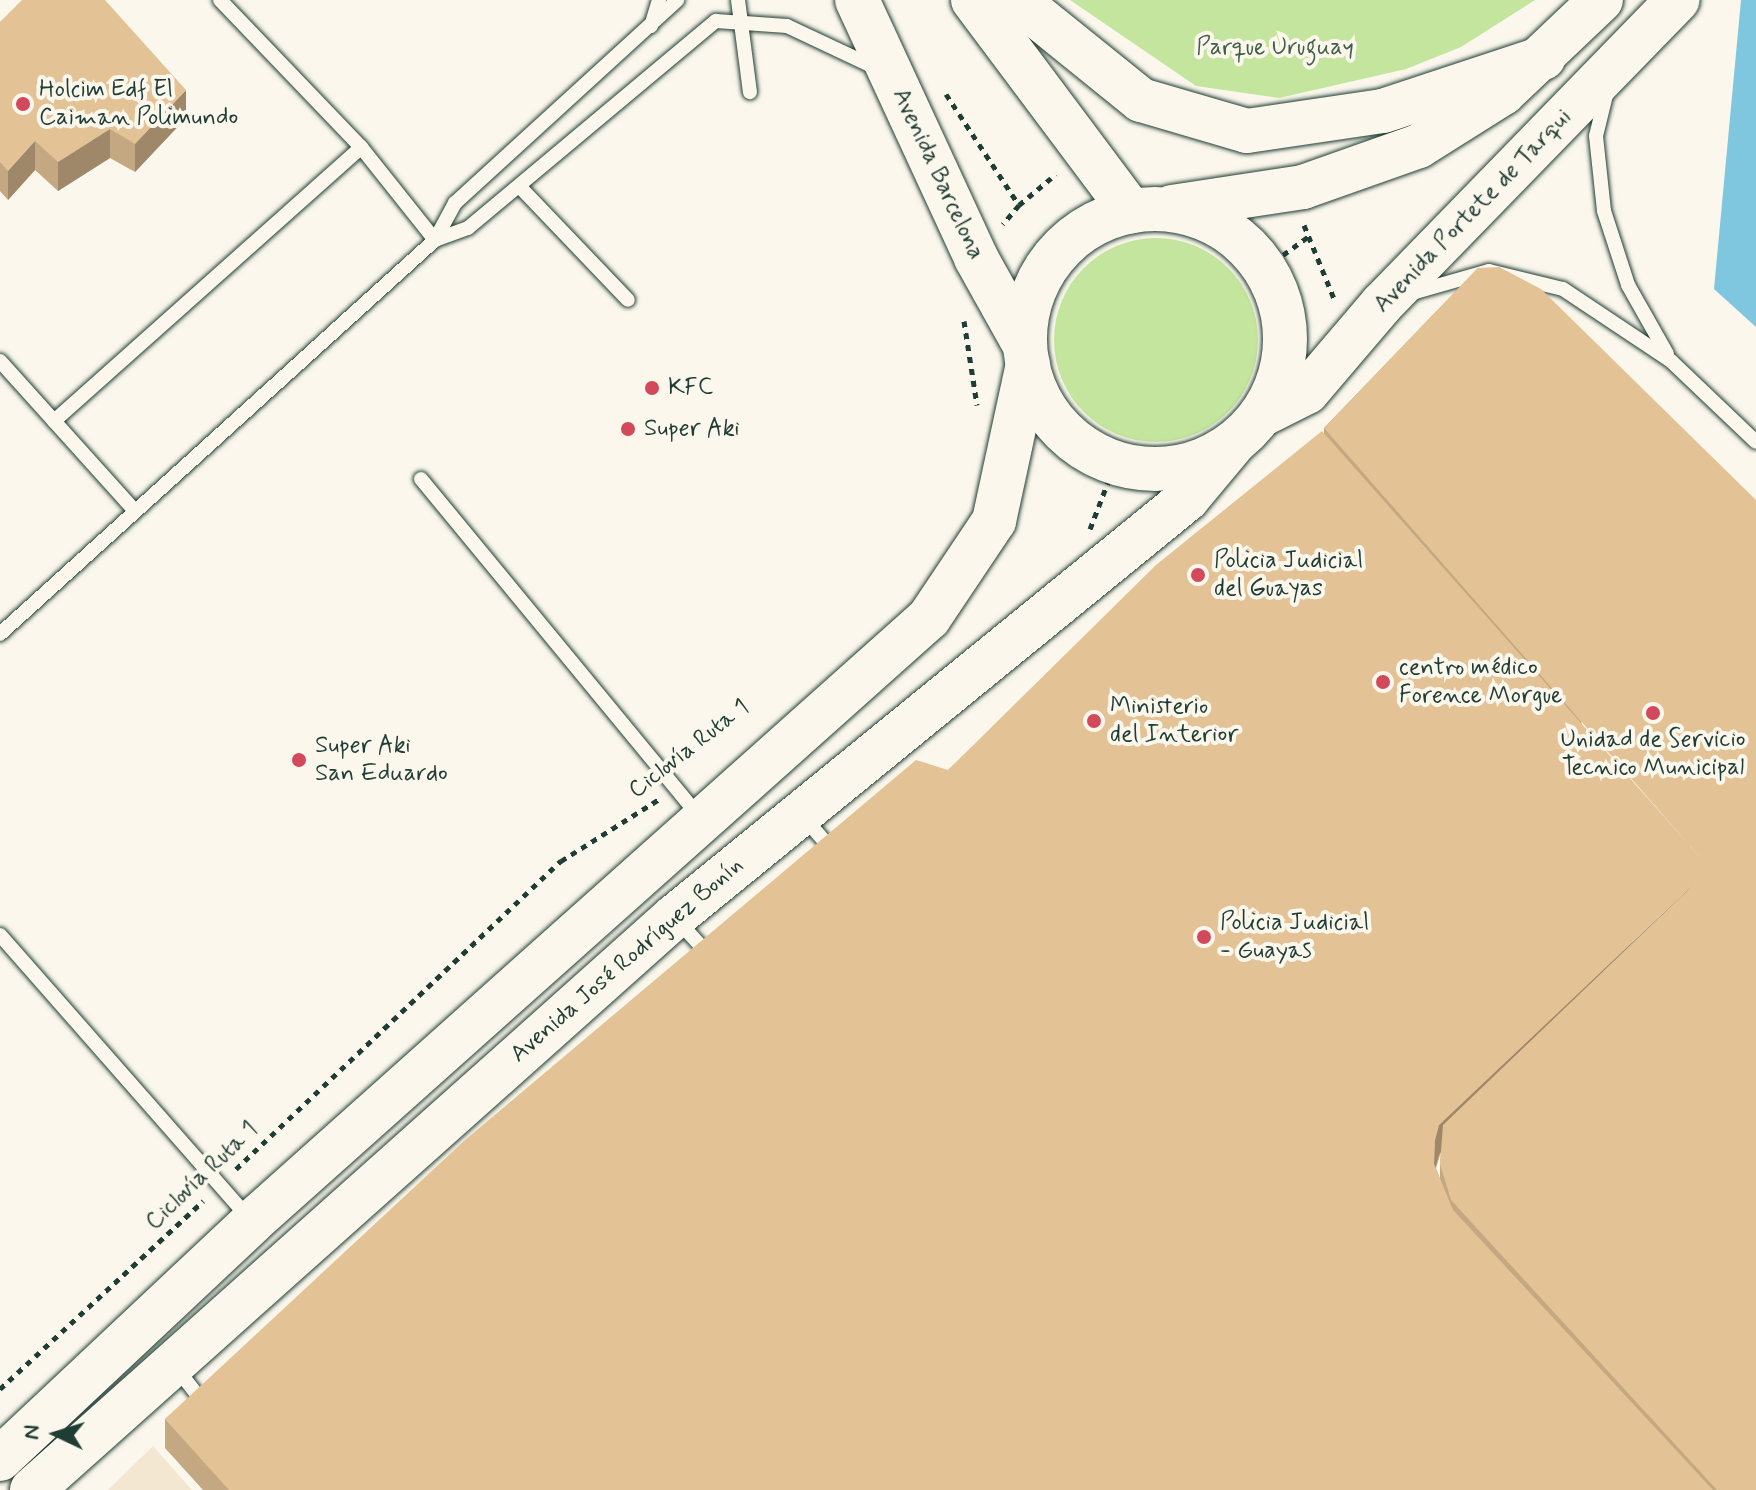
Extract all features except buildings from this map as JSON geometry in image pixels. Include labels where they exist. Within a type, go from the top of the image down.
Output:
[{"type":"main road","name":"Avenida Barcelona","points":[[857,0],[976,258],[1026,354],[1058,425],[1117,457]]},
{"type":"main road","points":[[973,0],[1148,210],[1216,224],[1260,272],[1282,303],[1287,341],[1280,380],[1263,414]]},
{"type":"main road","points":[[1017,0],[1141,100],[1247,131],[1383,111],[1543,58]]},
{"type":"main road","points":[[0,1459],[252,1222],[706,823],[929,618],[971,565],[1010,471],[1026,354],[1026,314],[1050,259],[1099,220],[1303,187],[1419,146],[1543,58],[1601,0]]},
{"type":"main road","name":"Avenida Portete de Tarqui","points":[[1263,414],[1307,392],[1364,298],[1614,66],[1678,0]]},
{"type":"main road","name":"Avenida José Rodríguez Bonín","points":[[50,1484],[172,1362],[674,917],[1115,557],[1193,504],[1232,445],[1263,414]]},
{"type":"main road","points":[[1117,457],[1175,469],[1232,445]]},
{"type":"lane","points":[[220,0],[361,147],[435,240]]},
{"type":"lane","points":[[649,32],[659,0]]},
{"type":"lane","points":[[0,634],[435,240],[455,203],[649,32],[677,0]]},
{"type":"lane","points":[[738,0],[743,18],[750,92]]},
{"type":"lane","points":[[435,240],[468,228],[716,21],[743,18],[816,35],[893,78]]},
{"type":"lane","points":[[1614,66],[1596,136],[1604,211],[1628,285],[1671,361]]},
{"type":"lane","points":[[54,421],[361,147]]},
{"type":"lane","points":[[520,187],[628,300]]},
{"type":"lane","points":[[1364,298],[1471,272],[1510,273],[1590,303],[1671,361],[1756,442]]},
{"type":"lane","points":[[0,361],[134,510]]},
{"type":"lane","points":[[421,479],[673,791],[706,823]]},
{"type":"lane","points":[[799,813],[846,864]]},
{"type":"lane","points":[[674,917],[724,972]]},
{"type":"lane","points":[[0,935],[222,1184],[252,1222]]},
{"type":"lane","points":[[172,1362],[215,1418]]},
{"type":"path","points":[[939,83],[1019,205],[976,258]]},
{"type":"path","points":[[1303,187],[1309,236],[1336,303],[1364,298]]},
{"type":"path","points":[[1163,223],[1224,244],[1260,272],[1272,339],[1255,402],[1225,434],[1185,453],[1117,457],[1065,413],[1044,373],[1045,306],[1065,266],[1099,237],[1163,223]]},
{"type":"path","points":[[1260,272],[1309,236]]},
{"type":"path","points":[[963,317],[974,347],[976,416]]},
{"type":"path","points":[[1115,557],[1088,527],[1117,457]]},
{"type":"path","name":"Ciclovía Ruta 1","points":[[0,1389],[222,1184],[561,861],[673,791]]},
{"type":"shaded area","points":[[153,1446],[192,1490],[108,1490]]},
{"type":"green space","name":"Parque Uruguay","points":[[1070,0],[1535,0],[1461,47],[1406,69],[1279,98],[1196,86]]},
{"type":"green space","points":[[1156,238],[1195,246],[1213,255],[1228,268],[1241,283],[1250,301],[1258,340],[1250,379],[1241,397],[1228,412],[1213,425],[1195,434],[1156,442],[1117,434],[1099,425],[1084,412],[1071,397],[1062,379],[1054,340],[1062,301],[1071,283],[1084,268],[1099,255],[1117,246]]},
{"type":"water","points":[[1741,0],[1756,0],[1756,327],[1714,289]]},
{"type":"place","name":"Holcim Edf El Caiman Polimundo","points":[[23,104]]},
{"type":"place","name":"KFC","points":[[652,388]]},
{"type":"place","name":"Super Aki","points":[[628,429]]},
{"type":"place","name":"Policia Judicial del Guayas","points":[[1198,575]]},
{"type":"place","name":"centro médico Forence Morgue","points":[[1383,682]]},
{"type":"place","name":"Unidad de Servicio Tecnico Municipal","points":[[1653,713]]},
{"type":"place","name":"Ministerio del Interior","points":[[1094,721]]},
{"type":"place","name":"Super Aki San Eduardo","points":[[299,760]]},
{"type":"place","name":"Policia Judicial - Guayas","points":[[1204,937]]}]
